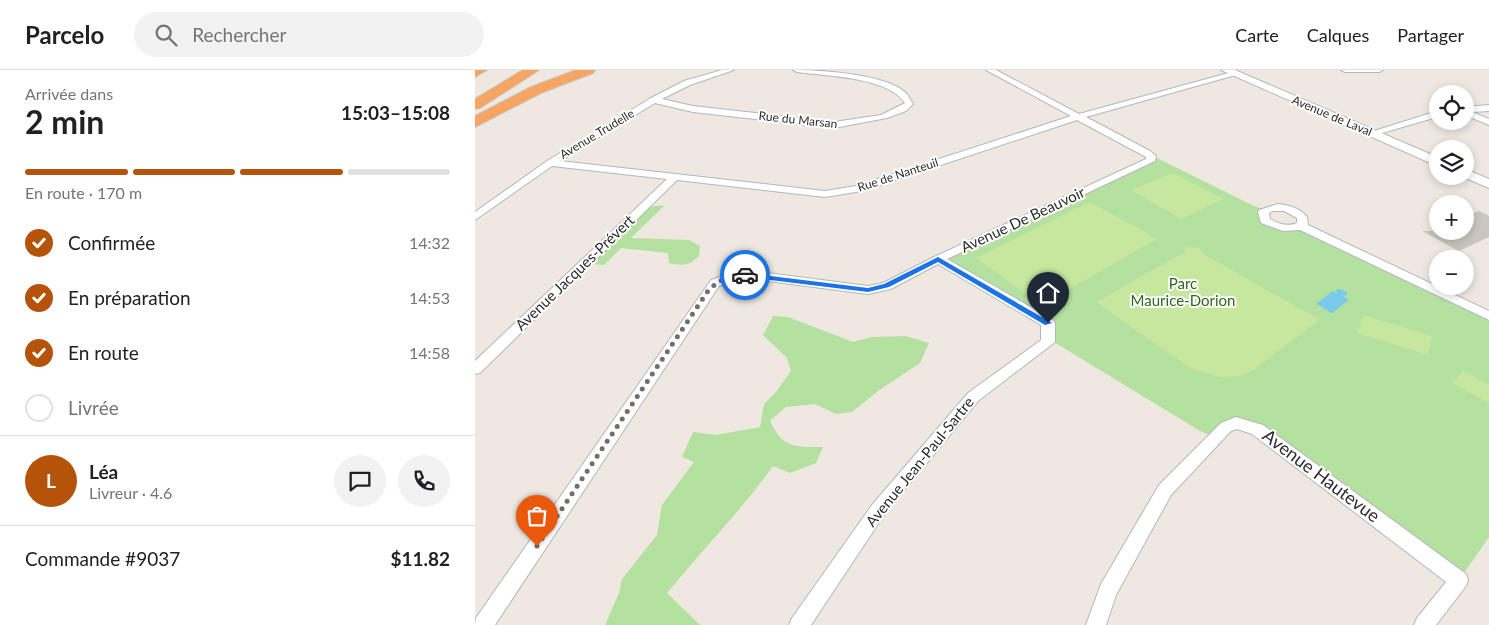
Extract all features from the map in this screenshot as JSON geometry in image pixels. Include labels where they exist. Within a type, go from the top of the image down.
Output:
[{"type":"highway","points":[[475,73],[480,70]]},
{"type":"highway","points":[[475,106],[532,70]]},
{"type":"highway","points":[[475,122],[536,90],[588,70]]},
{"type":"street","name":"Avenue Trudelle","points":[[475,217],[550,163],[653,100],[687,83],[730,70]]},
{"type":"street","name":"Rue du Marsan","points":[[653,100],[693,109],[834,125],[857,123],[893,113],[909,104],[908,100],[898,92],[875,82],[797,70]]},
{"type":"street","points":[[993,72],[1010,70]]},
{"type":"street","points":[[1345,70],[1379,70]]},
{"type":"street","points":[[993,72],[1077,117]]},
{"type":"street","name":"Rue de Nanteuil","points":[[550,163],[825,194],[858,189],[1077,117],[1230,72]]},
{"type":"street","name":"Avenue de Laval","points":[[1230,72],[1429,158]]},
{"type":"street","points":[[1474,110],[1489,108]]},
{"type":"street","points":[[1474,115],[1489,122]]},
{"type":"street","points":[[1372,133],[1429,116]]},
{"type":"street","name":"Avenue De Beauvoir","points":[[483,625],[715,283],[737,275],[753,275],[868,290],[887,286],[938,260],[1150,161],[1151,156],[1147,153],[1077,117]]},
{"type":"street","name":"Avenue Jacques-Prévert","points":[[475,369],[675,177]]},
{"type":"street","points":[[1474,178],[1489,184]]},
{"type":"street","points":[[1301,226],[1489,316]]},
{"type":"street","name":"Avenue Jean-Paul-Sartre","points":[[799,625],[878,510],[973,397],[1048,342],[1048,323],[938,260]]},
{"type":"street","name":"Avenue Hautevue","points":[[1096,625],[1108,591],[1165,490],[1214,437],[1226,427],[1236,423],[1257,428],[1459,580],[1424,625]]},
{"type":"green space","name":"Parc Maurice-Dorion","points":[[1147,153],[1265,210],[1265,221],[1297,228],[1429,288],[1429,295],[1443,295],[1489,316],[1489,537],[1459,580],[1257,429],[1236,423],[1214,437],[1200,431],[1049,339],[1048,323],[938,259],[1148,163]]},
{"type":"green space","points":[[1173,173],[1223,199],[1181,219],[1131,190]]},
{"type":"green space","points":[[1090,202],[1157,239],[1042,305],[976,258]]},
{"type":"green space","points":[[665,205],[631,238],[689,240],[700,246],[699,256],[692,262],[682,265],[674,264],[669,263],[668,253],[621,248],[604,265],[590,264],[648,207]]},
{"type":"green space","points":[[1186,247],[1199,248],[1204,254],[1320,320],[1252,371],[1239,376],[1220,377],[1190,368],[1096,302],[1185,252]]},
{"type":"green space","points":[[1363,315],[1432,336],[1428,355],[1358,333]]},
{"type":"green space","points":[[773,316],[788,317],[853,342],[872,337],[906,336],[929,343],[920,363],[878,391],[852,412],[836,414],[815,404],[786,407],[770,421],[785,442],[805,447],[823,447],[816,463],[790,473],[773,466],[748,499],[667,593],[700,625],[605,625],[619,593],[622,579],[657,535],[662,505],[694,462],[682,457],[693,432],[716,435],[760,427],[764,404],[776,392],[791,371],[787,358],[763,335]]},
{"type":"green space","points":[[1463,371],[1489,385],[1489,403],[1452,383]]},
{"type":"water","points":[[1339,289],[1347,292],[1347,295],[1343,296],[1349,300],[1332,313],[1316,304],[1333,291],[1337,293],[1336,290]]},
{"type":"building","points":[[1479,211],[1489,216],[1489,237],[1461,250],[1457,250],[1439,240],[1474,240],[1474,213]]},
{"type":"way so far","points":[[537,546],[708,291],[715,283],[725,278],[745,275]]},
{"type":"route","points":[[745,275],[868,290],[887,286],[938,260],[1048,323]]}]
